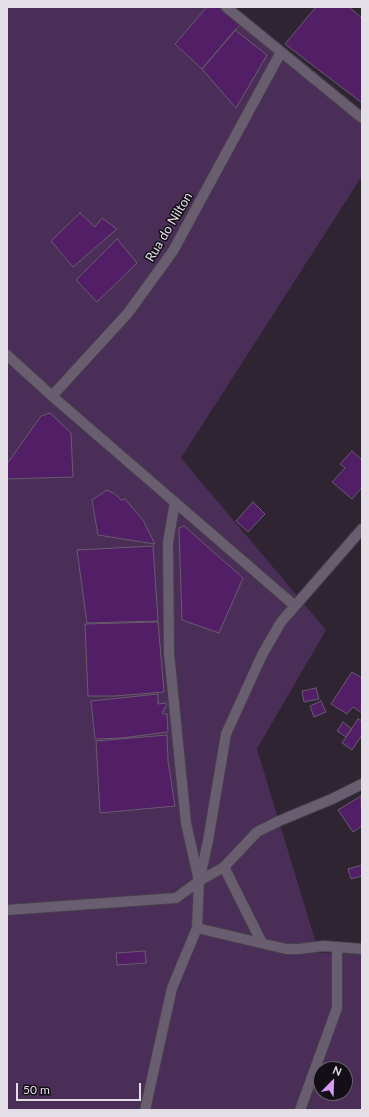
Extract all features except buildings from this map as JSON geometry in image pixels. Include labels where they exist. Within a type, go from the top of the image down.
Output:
[{"type":"street","points":[[226,7],[362,118]]},
{"type":"street","name":"Rua do Nilton","points":[[52,396],[128,313],[173,251],[281,52]]},
{"type":"street","points":[[7,355],[52,396],[295,606]]},
{"type":"street","points":[[175,502],[168,542],[168,653],[186,823],[199,881]]},
{"type":"street","points":[[145,1110],[172,988],[197,928],[199,881],[208,841],[226,734],[262,656],[281,622],[362,529]]},
{"type":"street","points":[[7,910],[176,898],[199,881],[224,867],[257,832],[362,784]]},
{"type":"street","points":[[224,867],[262,943]]},
{"type":"street","points":[[197,928],[293,949],[323,946],[362,949]]},
{"type":"street","points":[[300,1110],[338,1008],[337,947]]},
{"type":"shaded area","points":[[7,7],[221,7],[362,120],[362,176],[181,458],[326,630],[257,749],[319,953],[362,954],[362,1110],[7,1110]]}]
